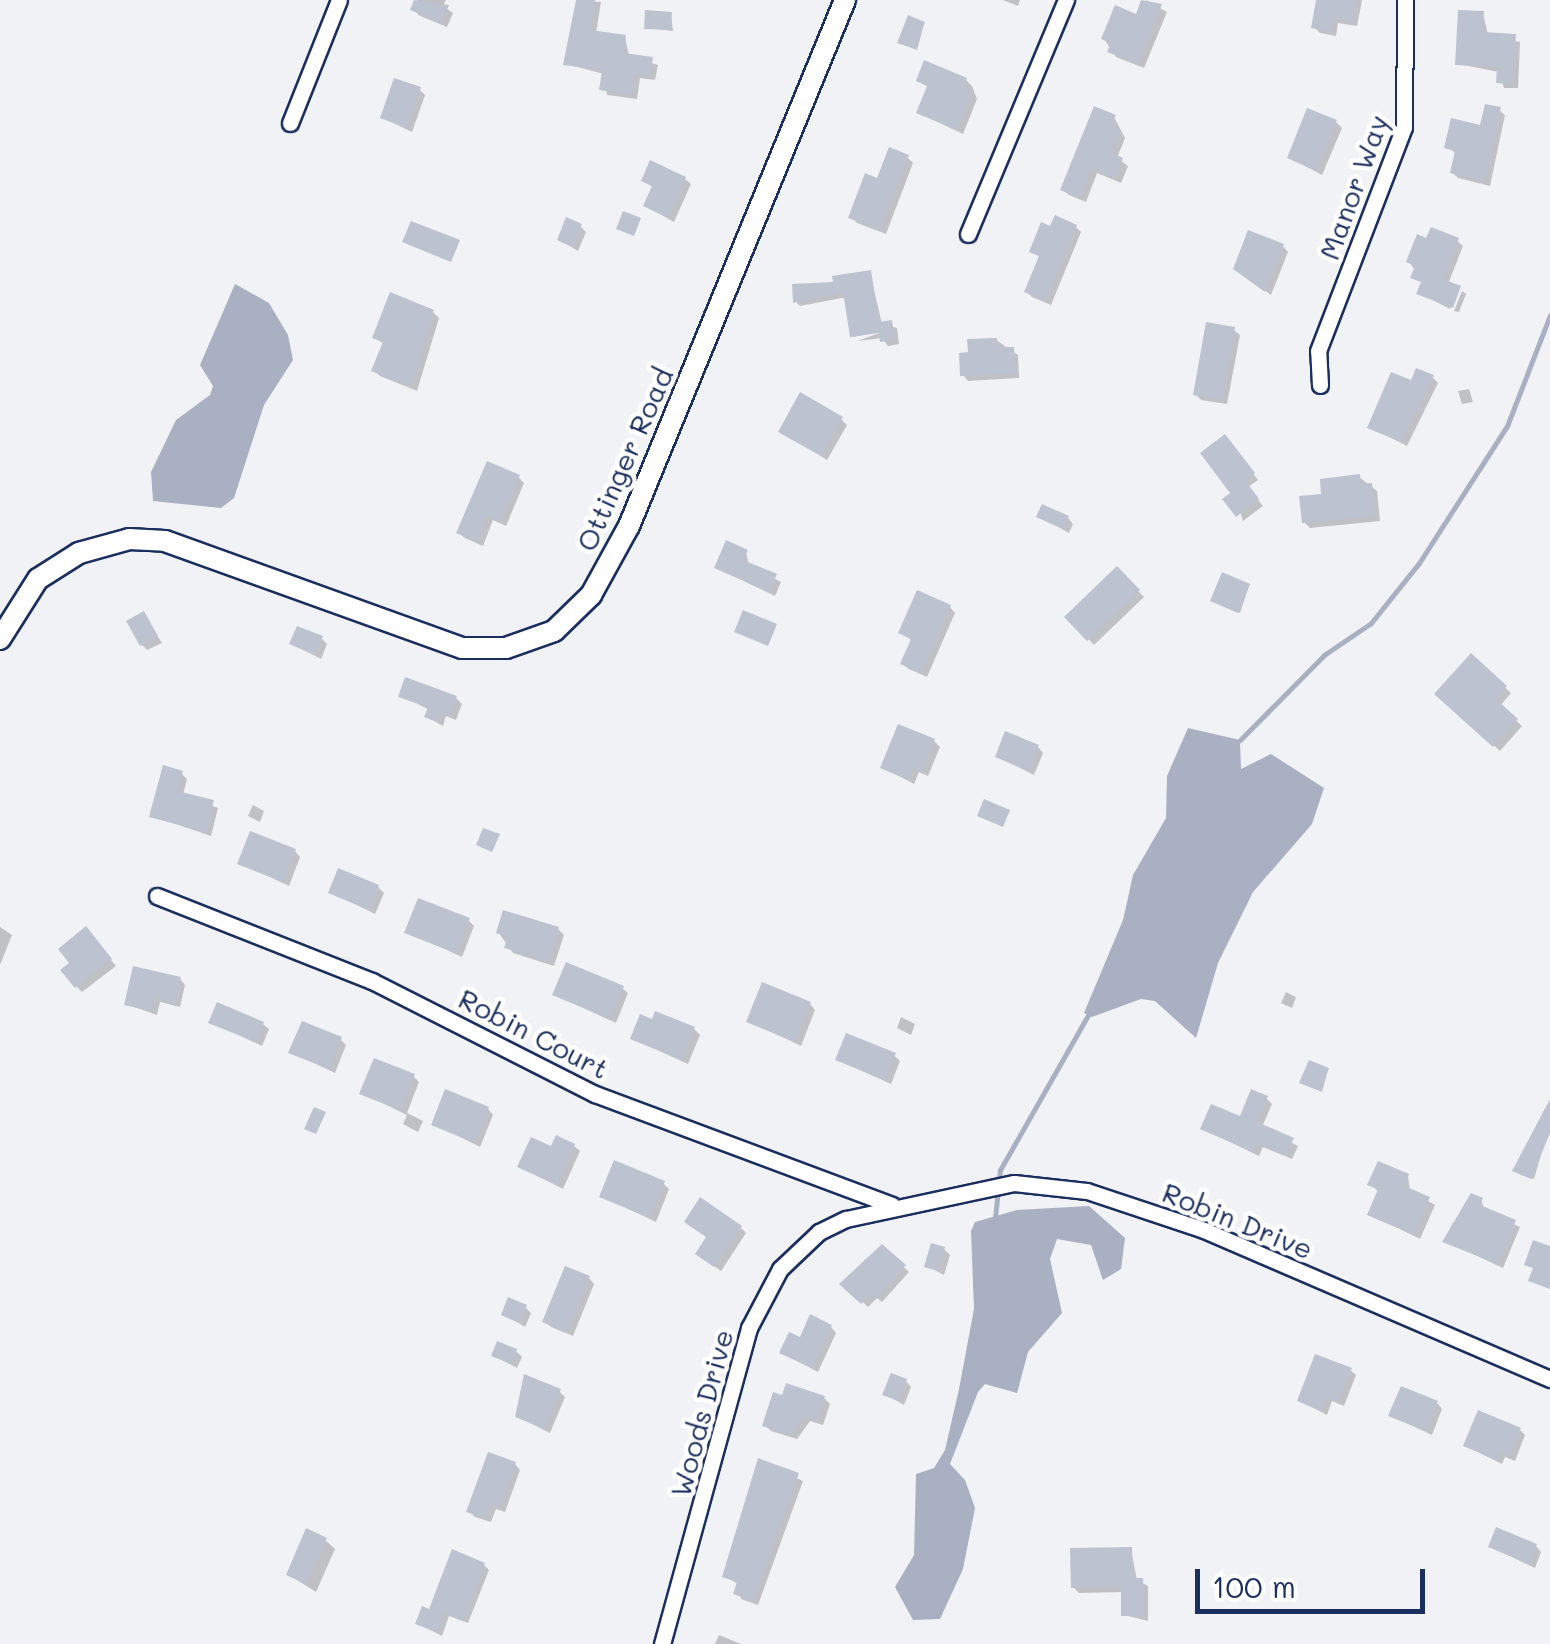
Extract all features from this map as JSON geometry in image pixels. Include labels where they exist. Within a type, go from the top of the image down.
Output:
[{"type":"street","points":[[290,122],[339,0]]},
{"type":"street","name":"Ottinger Road","points":[[0,639],[38,579],[78,553],[129,539],[166,540],[462,648],[506,648],[554,631],[591,595],[629,526],[845,0]]},
{"type":"street","points":[[968,234],[1066,0]]},
{"type":"street","name":"Manor Way","points":[[1320,385],[1318,351],[1404,127],[1405,0]]},
{"type":"street","name":"Robin Court","points":[[157,896],[372,981],[595,1094],[892,1205]]},
{"type":"street","name":"Robin Drive","points":[[892,1205],[1031,1182],[1087,1191],[1204,1230],[1550,1379]]},
{"type":"street","name":"Woods Drive","points":[[662,1644],[726,1392],[759,1305],[780,1269],[819,1232],[892,1205]]},
{"type":"water","points":[[235,284],[269,303],[288,335],[293,360],[264,405],[234,498],[221,508],[153,501],[151,472],[176,420],[210,395],[213,386],[200,365]]},
{"type":"water","points":[[1188,728],[1240,740],[1241,769],[1271,754],[1324,788],[1312,824],[1253,892],[1218,963],[1196,1038],[1155,1001],[1141,999],[1092,1017],[1084,1013],[1123,920],[1133,875],[1166,818],[1167,776]]},
{"type":"water","points":[[1089,1206],[1125,1238],[1121,1269],[1103,1280],[1091,1245],[1057,1239],[1050,1259],[1062,1313],[1028,1352],[1017,1393],[985,1384],[978,1392],[950,1464],[965,1480],[975,1508],[963,1569],[940,1619],[913,1620],[895,1587],[914,1555],[916,1474],[934,1468],[945,1450],[959,1389],[974,1309],[971,1231],[975,1222],[1017,1210]]},
{"type":"building","points":[[414,0],[449,5],[441,23],[410,10]]},
{"type":"building","points":[[576,0],[595,0],[591,30],[626,35],[624,53],[653,57],[650,76],[635,74],[631,95],[599,90],[602,70],[563,65]]},
{"type":"building","points":[[1141,0],[1162,4],[1138,64],[1107,52],[1111,43],[1101,39],[1115,5],[1136,14]]},
{"type":"building","points":[[1316,0],[1356,0],[1352,22],[1333,19],[1331,32],[1311,28]]},
{"type":"building","points":[[645,10],[672,12],[671,30],[644,29]]},
{"type":"building","points":[[1458,10],[1484,11],[1483,32],[1516,34],[1513,84],[1496,83],[1497,67],[1455,65]]},
{"type":"building","points":[[908,15],[925,22],[915,49],[897,43]]},
{"type":"building","points":[[924,60],[967,78],[964,87],[973,91],[957,130],[916,113],[927,86],[916,81]]},
{"type":"building","points":[[394,78],[421,87],[407,128],[380,118]]},
{"type":"building","points":[[1485,104],[1501,107],[1485,182],[1450,173],[1455,151],[1444,148],[1451,118],[1480,125]]},
{"type":"building","points":[[1094,106],[1116,115],[1111,126],[1121,130],[1112,153],[1123,158],[1115,179],[1091,169],[1080,198],[1060,190]]},
{"type":"building","points":[[1307,108],[1337,120],[1316,171],[1287,158]]},
{"type":"building","points":[[889,147],[909,155],[880,230],[848,218],[865,173],[877,178]]},
{"type":"building","points":[[650,160],[686,177],[668,218],[643,206],[652,186],[641,181]]},
{"type":"building","points":[[623,211],[641,218],[634,236],[616,229]]},
{"type":"building","points":[[1055,215],[1077,225],[1045,301],[1024,292],[1039,256],[1029,252],[1041,222],[1050,226]]},
{"type":"building","points":[[566,217],[582,224],[572,247],[557,240]]},
{"type":"building","points":[[411,221],[460,240],[451,262],[402,242]]},
{"type":"building","points":[[1431,227],[1459,238],[1443,279],[1461,286],[1453,308],[1416,294],[1421,282],[1410,278],[1415,266],[1406,262],[1417,234],[1426,238]]},
{"type":"building","points":[[1248,230],[1284,244],[1265,292],[1233,269]]},
{"type":"building","points":[[871,270],[879,322],[892,320],[895,340],[880,342],[879,333],[850,337],[843,292],[793,303],[792,284],[833,282],[832,276]]},
{"type":"building","points":[[390,292],[434,310],[411,387],[371,371],[383,342],[372,338]]},
{"type":"building","points":[[1206,322],[1235,327],[1222,400],[1193,395]]},
{"type":"building","points":[[997,338],[997,347],[1014,347],[1015,374],[960,376],[959,353],[968,352],[967,339]]},
{"type":"building","points":[[1416,368],[1434,375],[1401,442],[1367,428],[1391,372],[1411,380]]},
{"type":"building","points":[[800,392],[843,417],[821,456],[778,432]]},
{"type":"building","points":[[1225,434],[1255,473],[1245,480],[1259,499],[1236,517],[1222,499],[1230,493],[1200,453]]},
{"type":"building","points":[[487,461],[520,475],[500,522],[487,516],[477,542],[456,533]]},
{"type":"building","points":[[1360,474],[1361,484],[1372,483],[1375,516],[1302,523],[1299,496],[1321,494],[1320,479]]},
{"type":"building","points":[[1042,504],[1069,516],[1063,529],[1036,517]]},
{"type":"building","points":[[726,540],[748,550],[743,560],[777,574],[769,592],[714,568]]},
{"type":"building","points":[[1117,566],[1140,590],[1087,641],[1064,617]]},
{"type":"building","points":[[1222,572],[1250,584],[1238,613],[1210,601]]},
{"type":"building","points":[[917,590],[951,605],[921,673],[900,664],[911,639],[898,633]]},
{"type":"building","points":[[743,610],[777,624],[768,646],[734,632]]},
{"type":"building","points":[[144,611],[158,636],[140,646],[126,621]]},
{"type":"building","points":[[297,626],[323,636],[315,655],[289,644]]},
{"type":"building","points":[[1471,653],[1507,686],[1496,699],[1518,719],[1493,747],[1434,694]]},
{"type":"building","points":[[405,677],[457,696],[450,716],[440,712],[437,722],[424,717],[428,707],[398,697]]},
{"type":"building","points":[[898,724],[935,739],[922,772],[913,768],[908,780],[880,768]]},
{"type":"building","points":[[1005,731],[1039,745],[1029,771],[995,757]]},
{"type":"building","points":[[163,765],[183,771],[177,791],[214,800],[206,832],[149,817]]},
{"type":"building","points":[[984,799],[1010,810],[1003,827],[977,816]]},
{"type":"building","points":[[483,828],[500,834],[492,852],[476,845]]},
{"type":"building","points":[[250,831],[296,849],[283,882],[237,864]]},
{"type":"building","points":[[338,868],[379,885],[369,910],[328,893]]},
{"type":"building","points":[[418,898],[470,918],[456,953],[404,933]]},
{"type":"building","points":[[503,910],[559,927],[549,962],[504,948],[508,937],[496,933]]},
{"type":"building","points":[[86,926],[112,959],[75,988],[60,970],[69,963],[58,949]]},
{"type":"building","points":[[566,962],[624,986],[610,1019],[552,995]]},
{"type":"building","points":[[133,966],[181,977],[175,1003],[154,998],[151,1011],[124,1005]]},
{"type":"building","points":[[762,982],[811,1002],[795,1042],[746,1022]]},
{"type":"building","points":[[217,1002],[264,1022],[256,1042],[208,1023]]},
{"type":"building","points":[[655,1011],[695,1027],[682,1060],[630,1039],[640,1014],[652,1019]]},
{"type":"building","points":[[302,1021],[342,1037],[329,1069],[288,1053]]},
{"type":"building","points":[[846,1033],[896,1053],[885,1080],[835,1060]]},
{"type":"building","points":[[374,1058],[415,1074],[400,1110],[359,1094]]},
{"type":"building","points":[[1309,1060],[1329,1068],[1320,1091],[1299,1083]]},
{"type":"building","points":[[445,1089],[489,1107],[475,1143],[431,1125]]},
{"type":"building","points":[[1251,1089],[1268,1096],[1257,1122],[1294,1138],[1286,1155],[1257,1143],[1253,1152],[1200,1129],[1211,1104],[1240,1116]]},
{"type":"building","points":[[1550,1099],[1550,1133],[1531,1179],[1512,1171]]},
{"type":"building","points":[[314,1107],[326,1112],[316,1134],[304,1129]]},
{"type":"building","points":[[556,1135],[575,1144],[557,1185],[517,1167],[531,1137],[551,1146]]},
{"type":"building","points":[[614,1160],[665,1181],[650,1218],[599,1197]]},
{"type":"building","points":[[1378,1161],[1409,1174],[1404,1186],[1430,1197],[1414,1235],[1367,1215],[1378,1189],[1367,1185]]},
{"type":"building","points":[[1471,1193],[1483,1198],[1480,1205],[1516,1220],[1498,1264],[1442,1242]]},
{"type":"building","points":[[700,1197],[742,1226],[714,1267],[695,1254],[706,1237],[684,1222]]},
{"type":"building","points":[[1533,1240],[1550,1246],[1550,1289],[1528,1281],[1533,1268],[1524,1265]]},
{"type":"building","points":[[931,1243],[945,1247],[938,1271],[924,1267]]},
{"type":"building","points":[[882,1244],[906,1265],[875,1299],[870,1294],[861,1304],[839,1284]]},
{"type":"building","points":[[565,1266],[590,1276],[567,1332],[542,1322]]},
{"type":"building","points":[[508,1297],[527,1305],[519,1323],[501,1315]]},
{"type":"building","points":[[810,1314],[832,1325],[812,1368],[779,1353],[789,1332],[800,1337]]},
{"type":"building","points":[[497,1341],[517,1349],[511,1364],[491,1356]]},
{"type":"building","points":[[1315,1354],[1352,1368],[1338,1402],[1327,1397],[1321,1411],[1297,1401]]},
{"type":"building","points":[[891,1373],[907,1379],[898,1401],[882,1395]]},
{"type":"building","points":[[524,1374],[561,1389],[545,1429],[515,1417]]},
{"type":"building","points":[[786,1383],[825,1396],[817,1421],[804,1417],[791,1435],[762,1426],[773,1392],[782,1395]]},
{"type":"building","points":[[1401,1386],[1438,1401],[1426,1431],[1388,1416]]},
{"type":"building","points":[[1478,1410],[1521,1428],[1509,1457],[1499,1453],[1496,1460],[1463,1446]]},
{"type":"building","points":[[488,1452],[516,1462],[499,1508],[490,1505],[485,1518],[466,1512]]},
{"type":"building","points":[[758,1458],[799,1473],[753,1601],[733,1594],[737,1582],[722,1577]]},
{"type":"building","points":[[1496,1527],[1537,1544],[1529,1564],[1488,1547]]},
{"type":"building","points":[[306,1528],[327,1538],[306,1584],[286,1575]]},
{"type":"building","points":[[1132,1547],[1133,1578],[1143,1578],[1144,1616],[1121,1616],[1121,1587],[1071,1588],[1070,1548]]},
{"type":"building","points":[[452,1549],[485,1563],[463,1620],[444,1613],[437,1632],[415,1624],[422,1606],[429,1609]]},
{"type":"waterway","points":[[1240,740],[1324,655],[1371,623],[1419,563],[1507,426],[1550,315]]},
{"type":"waterway","points":[[995,1218],[1000,1170],[1088,1015]]}]
